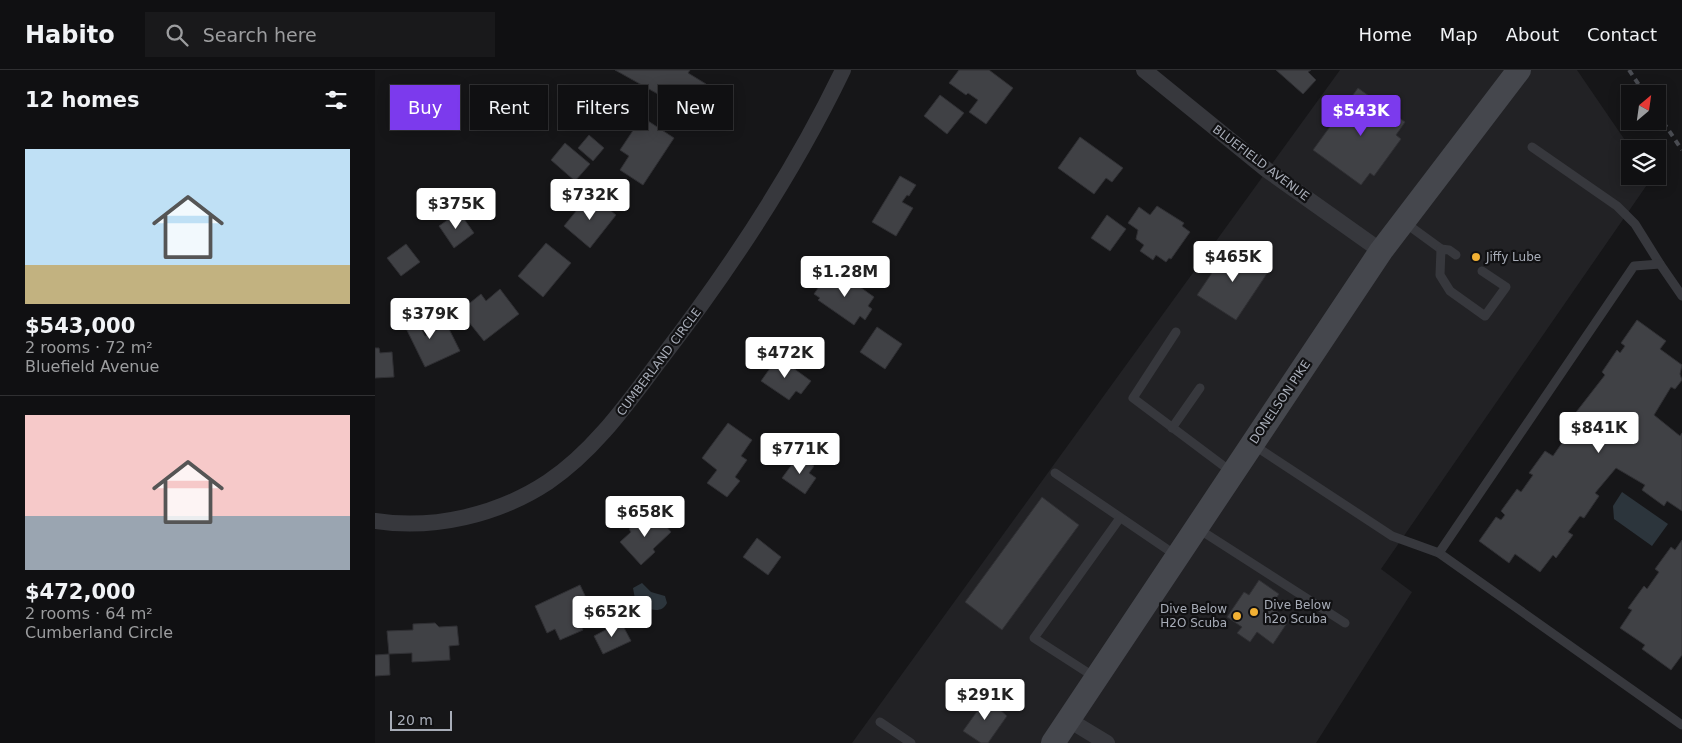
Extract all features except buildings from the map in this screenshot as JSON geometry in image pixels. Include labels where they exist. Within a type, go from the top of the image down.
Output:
[{"type":"main road","name":"DONELSON PIKE","points":[[1053,743],[1381,251],[1519,70]]},
{"type":"street","name":"CUMBERLAND CIRCLE","points":[[375,521],[423,524],[468,517],[532,492],[571,465],[608,428],[629,402],[725,274],[820,118],[843,70]]},
{"type":"street","name":"BLUEFIELD AVENUE","points":[[1144,70],[1267,170],[1381,251]]},
{"type":"street","points":[[1069,720],[1107,743]]},
{"type":"lane","points":[[1531,147],[1617,206],[1635,224],[1682,296]]},
{"type":"lane","points":[[1404,221],[1441,250],[1449,250],[1456,255]]},
{"type":"lane","points":[[1441,250],[1440,275],[1450,290],[1485,316],[1506,288],[1482,272]]},
{"type":"lane","points":[[1439,553],[1634,266],[1660,264]]},
{"type":"lane","points":[[1176,332],[1133,398],[1233,473]]},
{"type":"lane","points":[[1172,428],[1200,388]]},
{"type":"lane","points":[[1252,444],[1393,536],[1439,553],[1682,725]]},
{"type":"lane","points":[[1055,473],[1178,556]]},
{"type":"lane","points":[[1096,678],[1034,638],[1120,518]]},
{"type":"lane","points":[[1197,528],[1345,623]]},
{"type":"lane","points":[[880,722],[911,743]]},
{"type":"shaded area","points":[[1340,70],[1577,70],[1625,140],[1621,140],[1621,185],[1647,185],[1381,569],[1412,592],[1316,743],[852,743]]},
{"type":"shaded area","points":[[1622,492],[1668,524],[1652,546],[1614,519],[1613,506]]},
{"type":"shaded area","points":[[642,583],[651,592],[665,596],[667,603],[664,607],[656,610],[651,609],[635,599],[633,588]]},
{"type":"railway","points":[[1629,70],[1639,85]]},
{"type":"railway","points":[[1666,126],[1682,150]]},
{"type":"place","name":"Jiffy Lube","points":[[1476,257]]},
{"type":"place","name":"Dive Below h2o Scuba","points":[[1254,612]]},
{"type":"place","name":"Dive Below H2O Scuba","points":[[1237,616]]}]
